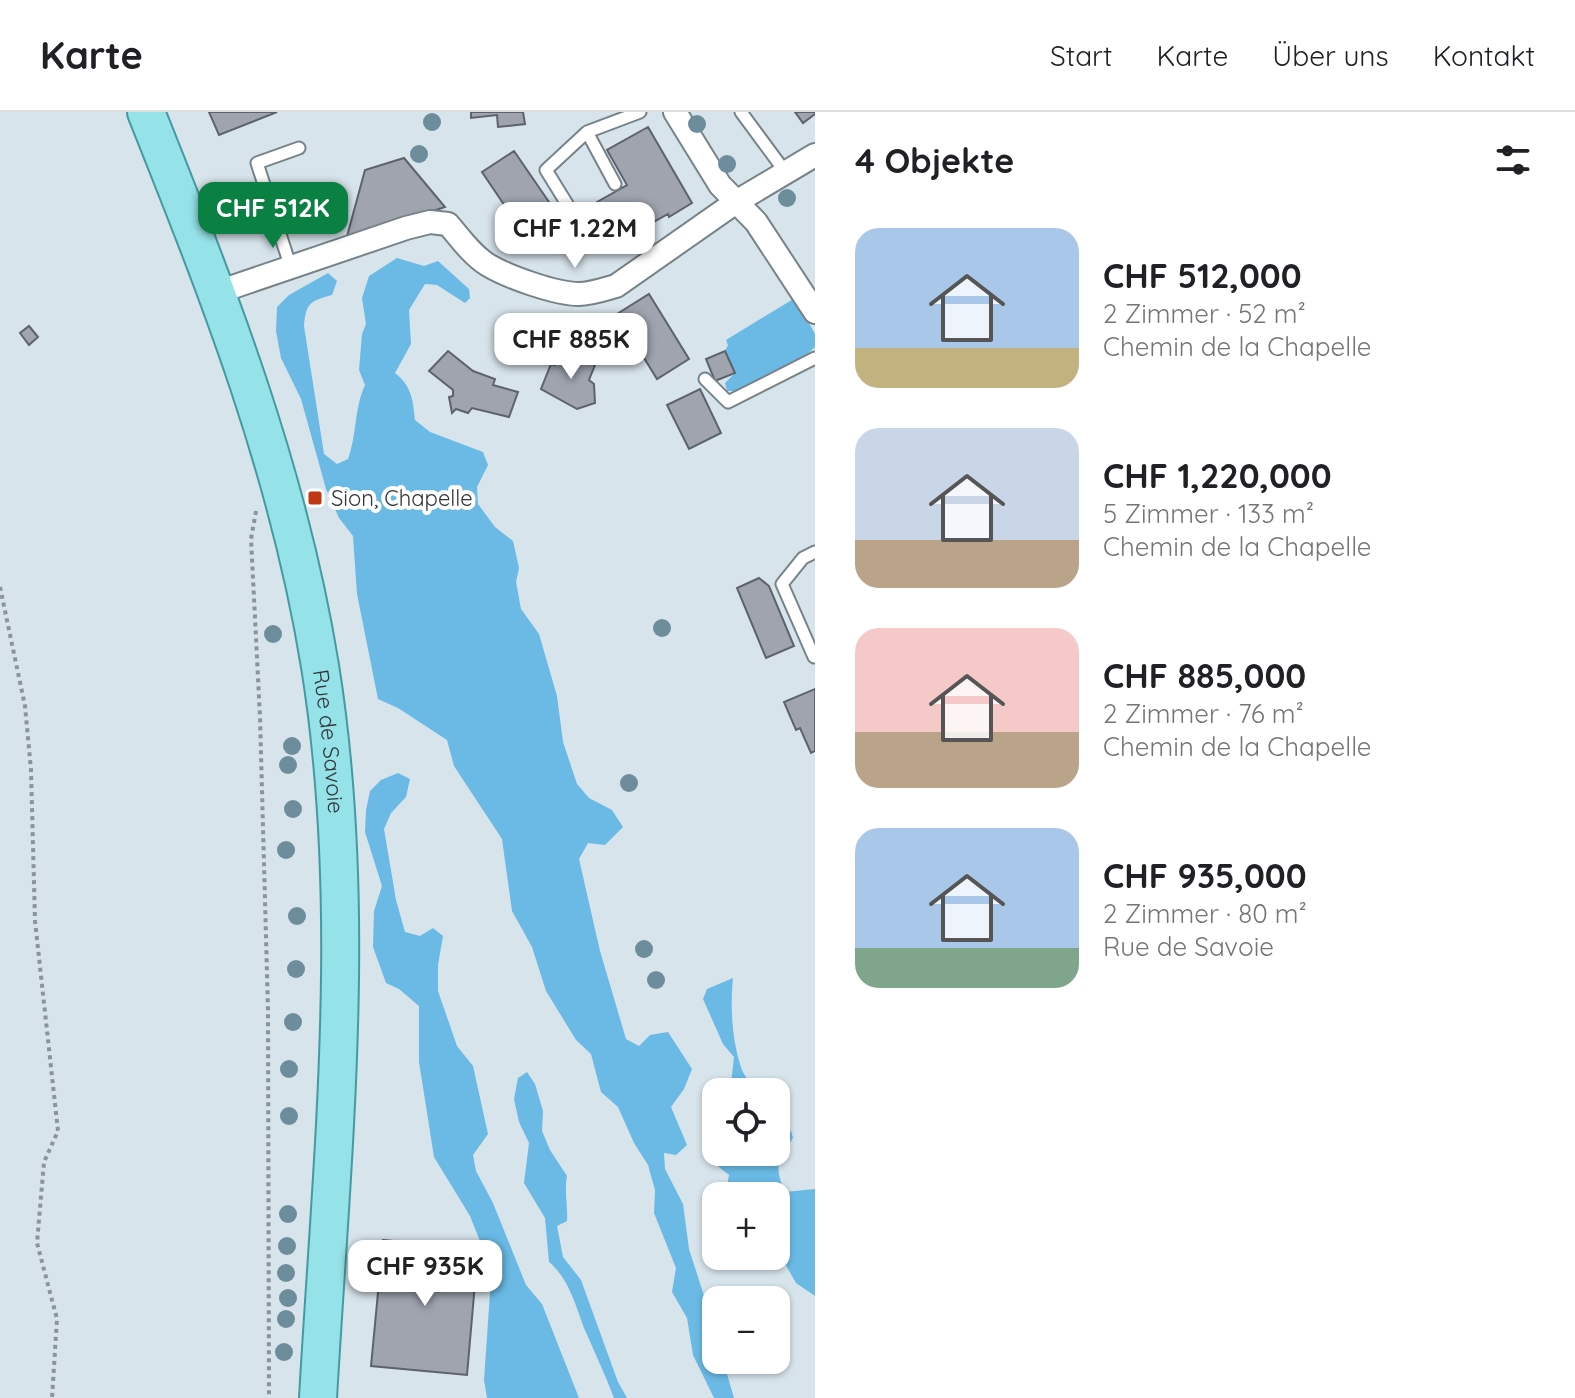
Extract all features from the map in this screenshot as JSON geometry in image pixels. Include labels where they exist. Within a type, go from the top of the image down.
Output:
[{"type":"main road","name":"Rue de Savoie","points":[[152,117],[218,292],[279,476],[307,596],[329,733],[340,857],[339,1047],[318,1398]]},
{"type":"street","points":[[675,112],[720,185],[756,222],[815,312]]},
{"type":"street","points":[[218,292],[430,222],[448,224],[470,250],[488,265],[538,284],[580,294],[616,286],[736,202],[815,155]]},
{"type":"lane","points":[[588,238],[546,170],[587,132],[640,112]]},
{"type":"lane","points":[[741,112],[786,173]]},
{"type":"lane","points":[[587,132],[615,184]]},
{"type":"lane","points":[[292,268],[257,163],[299,148]]},
{"type":"lane","points":[[705,379],[728,402],[815,358]]},
{"type":"lane","points":[[814,657],[782,584],[803,558],[815,552]]},
{"type":"path","points":[[269,1398],[268,1010],[260,717],[251,539],[253,517],[279,476]]},
{"type":"path","points":[[0,587],[25,706],[31,770],[35,921],[58,1131],[44,1162],[37,1243],[57,1319],[52,1398]]},
{"type":"shaded area","points":[[397,258],[424,266],[438,261],[469,289],[470,298],[465,303],[437,285],[425,284],[409,310],[411,344],[395,373],[408,389],[415,420],[430,432],[483,452],[488,465],[477,487],[478,504],[495,527],[513,541],[519,568],[516,582],[521,609],[539,634],[557,696],[563,742],[577,784],[589,798],[612,810],[623,827],[605,845],[588,843],[579,859],[600,951],[626,1039],[639,1046],[650,1035],[668,1032],[692,1069],[684,1089],[671,1107],[687,1145],[676,1155],[664,1153],[665,1169],[683,1204],[689,1249],[702,1289],[702,1373],[693,1355],[687,1318],[672,1292],[676,1268],[654,1213],[655,1190],[648,1165],[618,1107],[601,1092],[591,1054],[576,1040],[546,991],[532,947],[512,911],[502,839],[454,766],[447,740],[398,708],[378,699],[357,594],[353,536],[339,518],[326,489],[301,399],[281,358],[276,331],[277,307],[289,295],[328,273],[337,281],[332,295],[314,301],[308,307],[304,326],[324,454],[337,464],[348,459],[365,385],[359,370],[362,334],[366,324],[362,298],[369,276]]},
{"type":"shaded area","points":[[795,298],[815,334],[815,347],[803,361],[738,391],[727,391],[725,383],[735,373],[725,351],[728,345],[726,340]]},
{"type":"shaded area","points":[[398,773],[410,779],[406,797],[391,813],[384,829],[396,900],[405,932],[420,936],[433,928],[443,936],[438,991],[457,1046],[473,1066],[488,1134],[473,1155],[476,1171],[493,1203],[526,1285],[542,1304],[579,1398],[487,1398],[484,1380],[490,1293],[486,1256],[470,1216],[434,1157],[419,1062],[419,1006],[399,989],[386,983],[373,947],[374,911],[382,886],[365,832],[366,810],[370,791],[381,780]]},
{"type":"shaded area","points":[[733,978],[734,1036],[742,1070],[747,1078],[732,1078],[734,1057],[723,1044],[703,999],[707,989]]},
{"type":"shaded area","points":[[527,1072],[535,1084],[543,1111],[542,1131],[567,1176],[567,1221],[557,1226],[563,1257],[581,1280],[618,1382],[627,1398],[614,1398],[571,1292],[549,1262],[545,1218],[524,1183],[529,1143],[519,1122],[514,1099],[518,1078]]},
{"type":"shaded area","points":[[718,1166],[779,1166],[781,1182],[728,1182],[729,1175]]},
{"type":"shaded area","points":[[815,1189],[815,1296],[796,1283],[789,1270],[790,1192]]},
{"type":"shaded area","points":[[702,1374],[727,1374],[734,1398],[714,1398]]},
{"type":"building","points":[[209,112],[277,112],[219,135]]},
{"type":"building","points":[[471,112],[523,112],[525,124],[498,127],[497,115],[471,118]]},
{"type":"building","points":[[795,112],[815,112],[815,114],[803,123]]},
{"type":"building","points":[[648,127],[692,203],[620,241],[597,202],[627,185],[607,150]]},
{"type":"building","points":[[514,151],[562,221],[530,243],[482,172]]},
{"type":"building","points":[[404,158],[445,207],[346,240],[365,170]]},
{"type":"building","points":[[649,294],[689,359],[657,379],[617,314]]},
{"type":"building","points":[[29,326],[38,337],[29,345],[20,333]]},
{"type":"building","points":[[448,351],[473,371],[495,379],[493,385],[518,392],[509,417],[472,408],[468,413],[456,409],[452,413],[449,397],[453,396],[453,390],[429,371]]},
{"type":"building","points":[[560,351],[595,365],[589,380],[594,384],[595,403],[577,409],[541,389]]},
{"type":"building","points":[[725,351],[735,373],[715,381],[706,359]]},
{"type":"building","points":[[700,389],[721,433],[689,449],[667,405]]},
{"type":"building","points":[[759,578],[769,586],[794,646],[766,658],[737,588]]},
{"type":"building","points":[[815,689],[815,751],[811,753],[800,728],[796,730],[784,702]]},
{"type":"building","points":[[383,1240],[478,1249],[467,1375],[371,1366]]},
{"type":"place","name":"Sion, Chapelle","points":[[315,498]]}]
